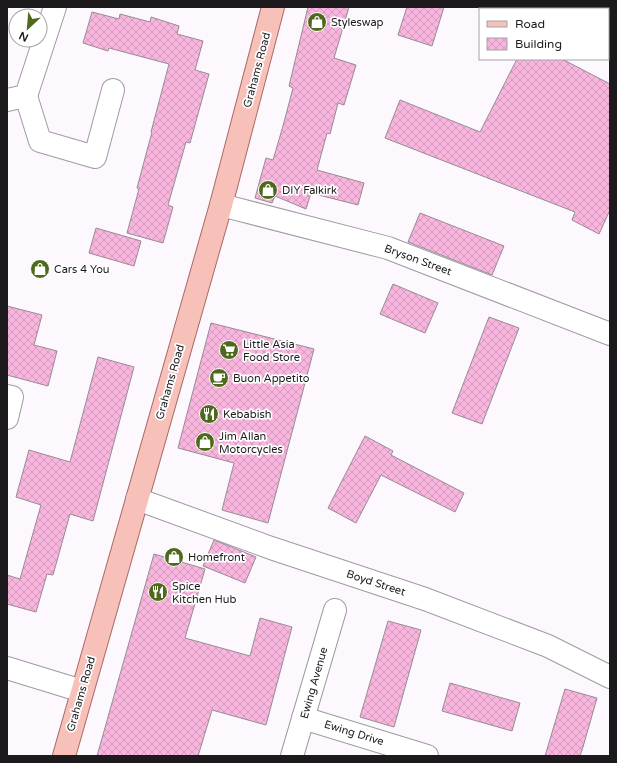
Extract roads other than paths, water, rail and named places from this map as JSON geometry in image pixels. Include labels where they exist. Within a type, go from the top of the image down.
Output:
[{"type":"main road","name":"Grahams Road","points":[[64,756],[221,205],[273,7]]},
{"type":"street","points":[[55,7],[17,98],[40,141],[95,157],[113,90]]},
{"type":"street","name":"Bryson Street","points":[[221,205],[388,248],[610,334]]},
{"type":"street","points":[[7,396],[12,397],[7,418]]},
{"type":"street","name":"Boyd Street","points":[[137,499],[271,548],[425,599],[548,646],[610,677]]},
{"type":"street","name":"Ewing Avenue","points":[[292,756],[335,610]]},
{"type":"street","points":[[7,668],[82,691]]},
{"type":"street","name":"Ewing Drive","points":[[303,718],[427,756]]},
{"type":"place","name":"Styleswap","points":[[317,22]]},
{"type":"place","name":"DIY Falkirk","points":[[268,190]]},
{"type":"place","name":"Cars 4 You","points":[[40,269]]},
{"type":"place","name":"Little Asia Food Store","points":[[229,350]]},
{"type":"place","name":"Buon Appetito","points":[[219,378]]},
{"type":"place","name":"Kebabish","points":[[209,414]]},
{"type":"place","name":"Jim Allan Motorcycles","points":[[205,442]]},
{"type":"place","name":"Homefront","points":[[174,557]]},
{"type":"place","name":"Spice Kitchen Hub","points":[[158,592]]}]
